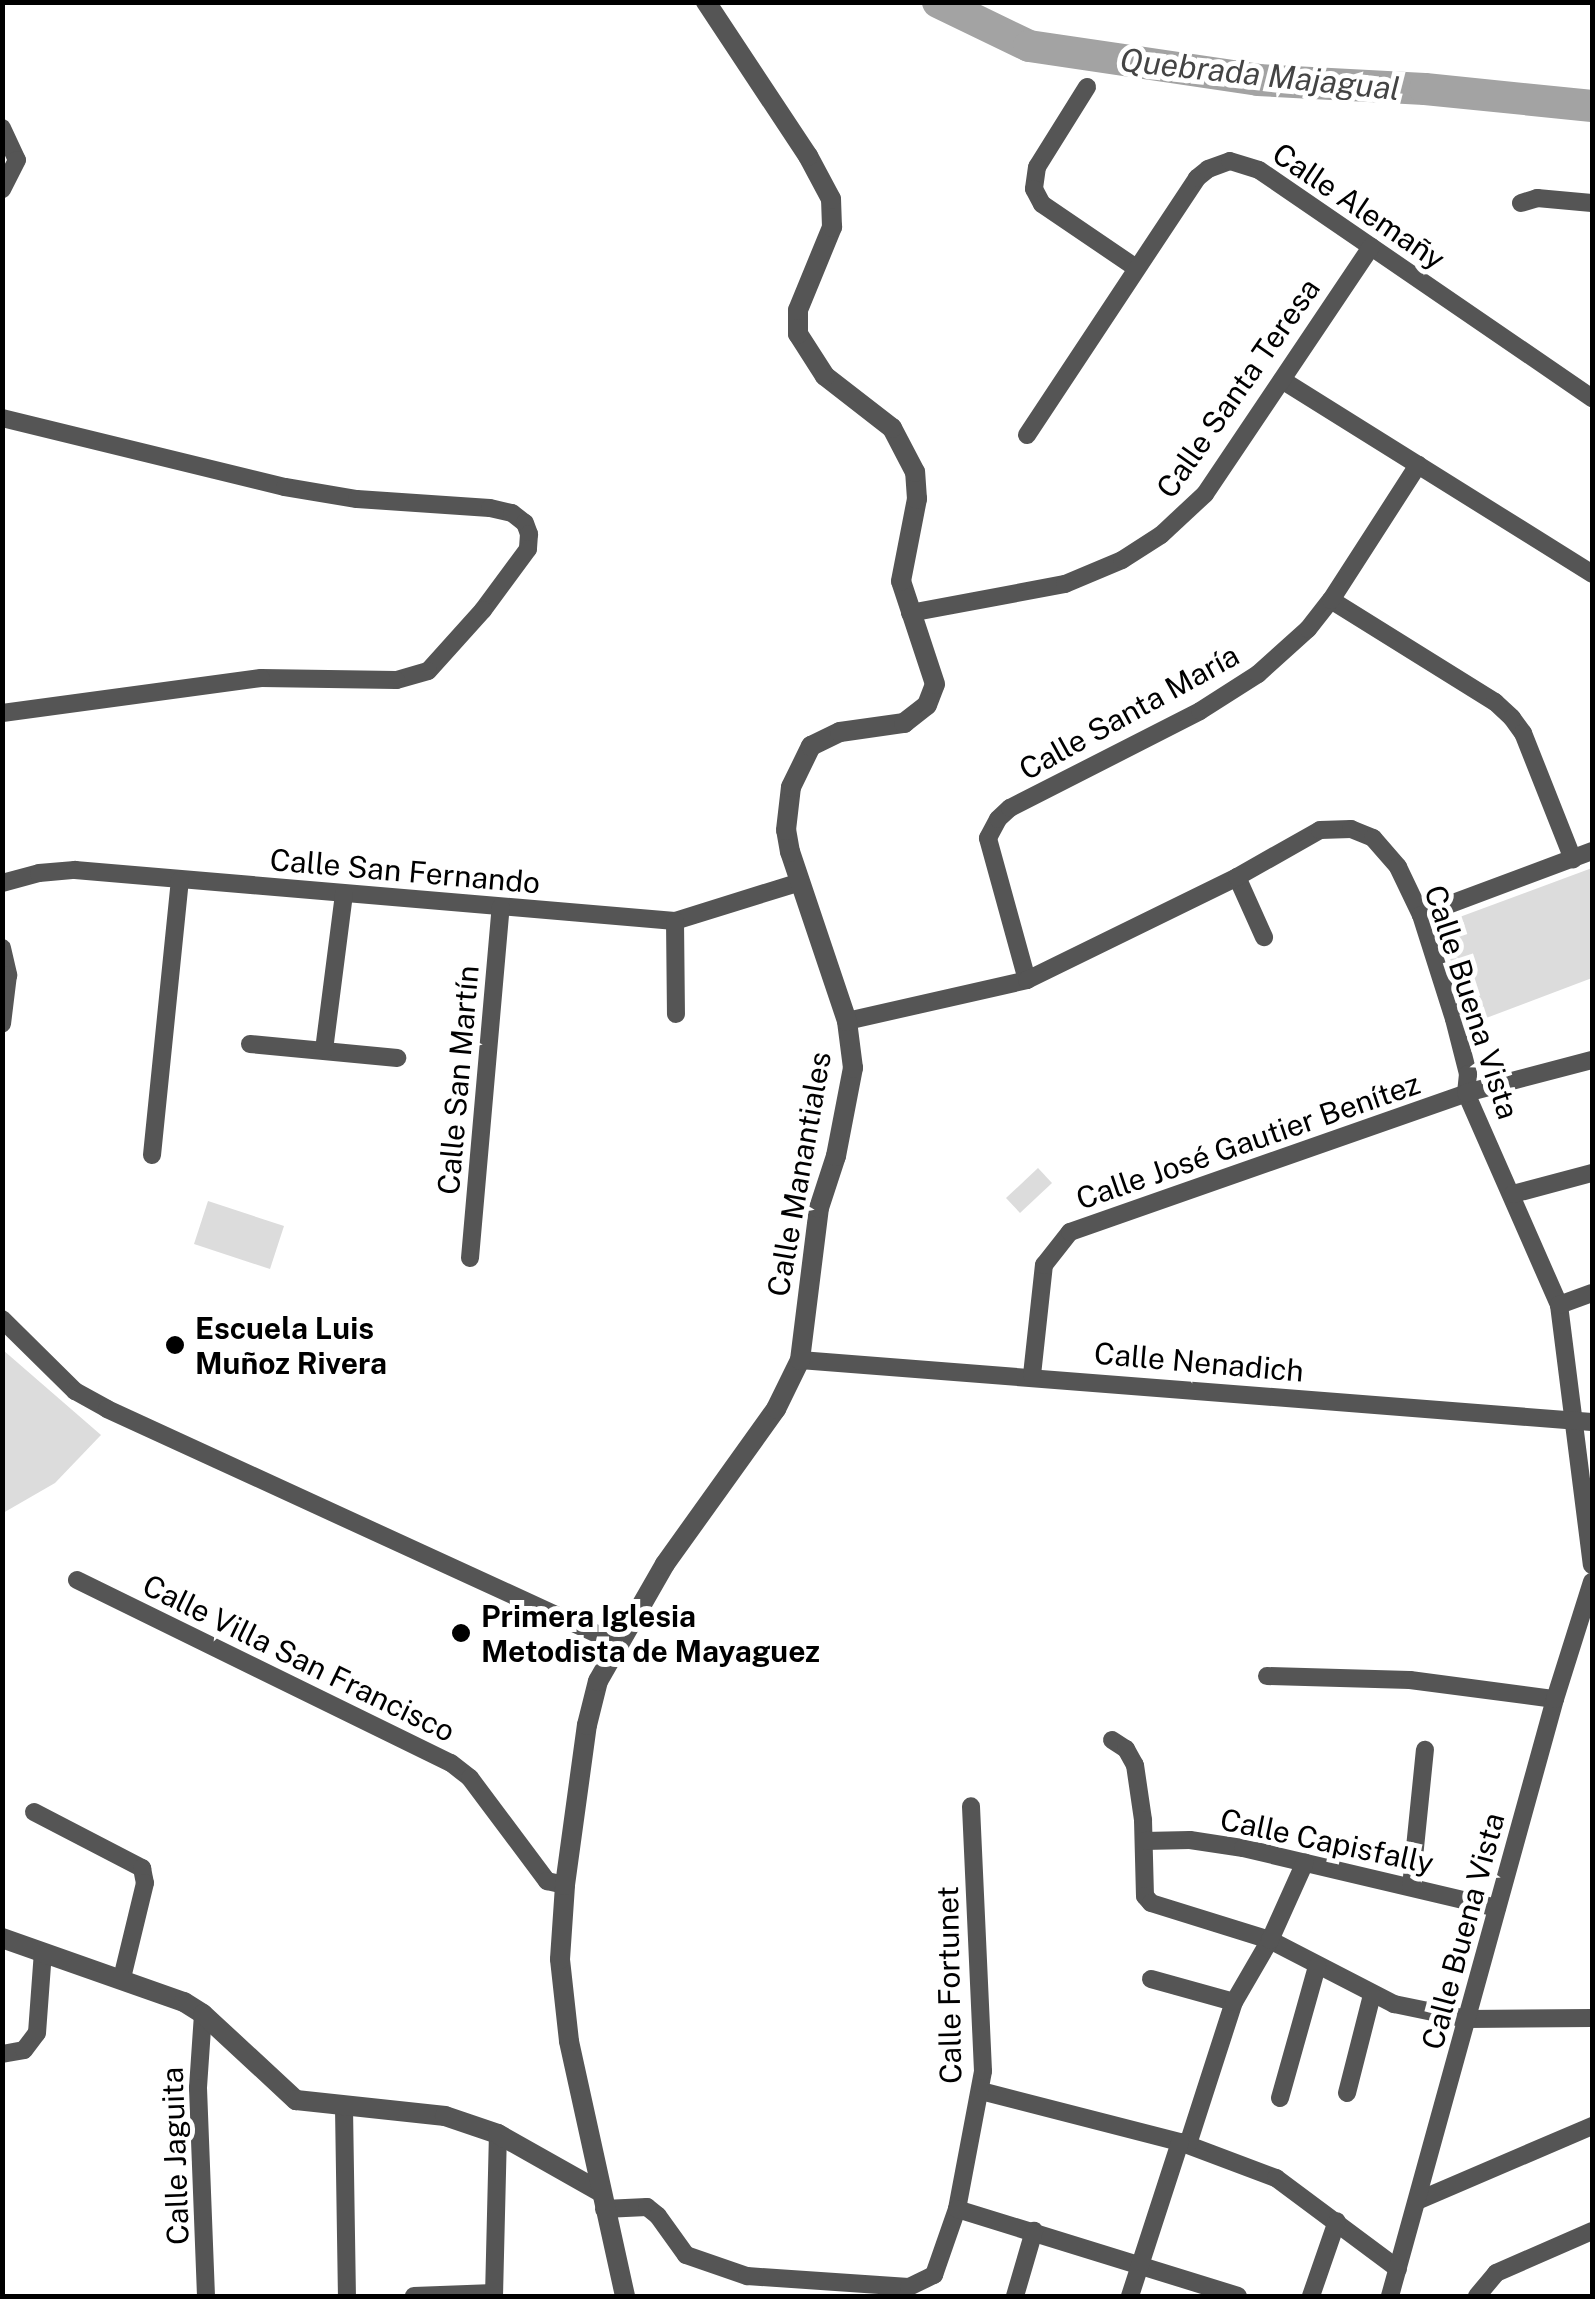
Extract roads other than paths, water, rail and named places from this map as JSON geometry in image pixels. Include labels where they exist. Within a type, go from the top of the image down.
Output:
[{"type":"street","name":"Calle Manantiales","points":[[625,2296],[602,2200],[563,1990],[564,1885],[589,1713],[598,1680],[664,1564],[787,1392],[800,1360],[819,1208],[836,1156],[852,1068],[847,1021],[800,882],[786,830],[786,807],[804,755],[824,737],[904,723],[918,715],[932,694],[934,672],[901,581],[917,498],[915,472],[892,428],[825,376],[798,334],[798,310],[832,226],[831,199],[808,156],[706,2]]},
{"type":"street","points":[[1087,88],[1036,166],[1034,189],[1042,204],[1136,268]]},
{"type":"street","points":[[2,128],[17,160],[2,190]]},
{"type":"street","name":"Calle Alemañy","points":[[1027,436],[1197,178],[1208,168],[1230,161],[1259,170],[1592,398]]},
{"type":"street","points":[[1521,203],[1537,198],[1592,203]]},
{"type":"street","name":"Calle Santa Teresa","points":[[910,613],[1065,584],[1141,549],[1204,494],[1370,247]]},
{"type":"street","points":[[1282,380],[1592,574]]},
{"type":"street","points":[[2,418],[285,486],[357,499],[512,512],[525,523],[528,534],[528,548],[506,579],[428,671],[396,680],[262,678],[2,712]]},
{"type":"street","name":"Calle Santa María","points":[[1027,980],[988,838],[998,819],[1010,808],[1230,694],[1287,650],[1331,600],[1418,465]]},
{"type":"street","points":[[1331,600],[1495,702],[1512,718],[1573,859]]},
{"type":"street","name":"Calle Buena Vista","points":[[847,1021],[1027,980],[1237,877],[1320,830],[1351,829],[1385,849],[1421,915],[1468,1074],[1466,1094],[1559,1305],[1584,1421],[1592,1565]]},
{"type":"street","points":[[1421,915],[1592,851]]},
{"type":"street","name":"Calle San Fernando","points":[[2,884],[58,870],[675,921],[800,882]]},
{"type":"street","points":[[1237,877],[1264,937]]},
{"type":"street","points":[[152,1155],[180,880]]},
{"type":"street","points":[[324,1050],[344,894]]},
{"type":"street","name":"Calle San Martín","points":[[470,1258],[501,907]]},
{"type":"street","points":[[675,921],[676,1014]]},
{"type":"street","points":[[2,948],[8,975],[2,1024]]},
{"type":"street","points":[[250,1044],[397,1058]]},
{"type":"street","name":"Calle José Gautier Benítez","points":[[1032,1375],[1044,1265],[1070,1232],[1466,1094],[1592,1060]]},
{"type":"street","points":[[1513,1194],[1592,1172]]},
{"type":"street","points":[[1559,1305],[1592,1294]]},
{"type":"street","points":[[2,1318],[76,1390],[107,1408],[619,1644]]},
{"type":"street","name":"Calle Nenadich","points":[[800,1360],[1032,1375],[1584,1421]]},
{"type":"street","name":"Calle Villa San Francisco","points":[[77,1580],[451,1763],[470,1778],[547,1880],[564,1885]]},
{"type":"street","name":"Calle Buena Vista","points":[[1390,2296],[1554,1699],[1592,1582]]},
{"type":"street","points":[[1267,1676],[1410,1680],[1554,1699]]},
{"type":"street","points":[[1112,1740],[1126,1749],[1135,1765],[1147,1900],[1270,1940],[1394,2004],[1467,2019],[1592,2018]]},
{"type":"street","points":[[1411,1887],[1425,1750]]},
{"type":"street","name":"Calle Fortunet","points":[[602,2200],[646,2208],[658,2216],[686,2255],[728,2272],[909,2287],[934,2275],[957,2209],[981,2091],[982,2015],[971,1806]]},
{"type":"street","points":[[34,1812],[142,1868],[145,1883],[122,1978]]},
{"type":"street","name":"Calle Capisfally","points":[[1144,1841],[1204,1842],[1496,1908]]},
{"type":"street","points":[[1130,2296],[1234,2002],[1270,1940],[1305,1862]]},
{"type":"street","points":[[2,1938],[161,1991],[202,2014],[296,2100],[344,2108],[418,2112],[498,2134],[602,2200]]},
{"type":"street","points":[[2,2054],[24,2050],[35,2039],[42,1952]]},
{"type":"street","points":[[1280,2098],[1317,1966]]},
{"type":"street","points":[[1151,1980],[1234,2002]]},
{"type":"street","points":[[1347,2092],[1372,1995]]},
{"type":"street","name":"Calle Jaguita","points":[[202,2014],[198,2088],[206,2296]]},
{"type":"street","points":[[981,2091],[1184,2143],[1276,2178],[1398,2268]]},
{"type":"street","points":[[344,2108],[347,2296]]},
{"type":"street","points":[[1417,2201],[1592,2126]]},
{"type":"street","points":[[414,2296],[494,2294],[498,2134]]},
{"type":"street","points":[[957,2209],[1238,2296]]},
{"type":"street","points":[[1311,2296],[1337,2221]]},
{"type":"street","points":[[1016,2296],[1034,2231]]},
{"type":"street","points":[[1477,2296],[1496,2273],[1592,2232]]},
{"type":"waterway","name":"Quebrada Majagual","points":[[938,2],[1029,46],[1258,80],[1425,89],[1592,106]]},
{"type":"place","name":"Escuela Luis Muñoz Rivera","points":[[175,1345]]},
{"type":"place","name":"Primera Iglesia Metodista de Mayaguez","points":[[461,1633]]}]
